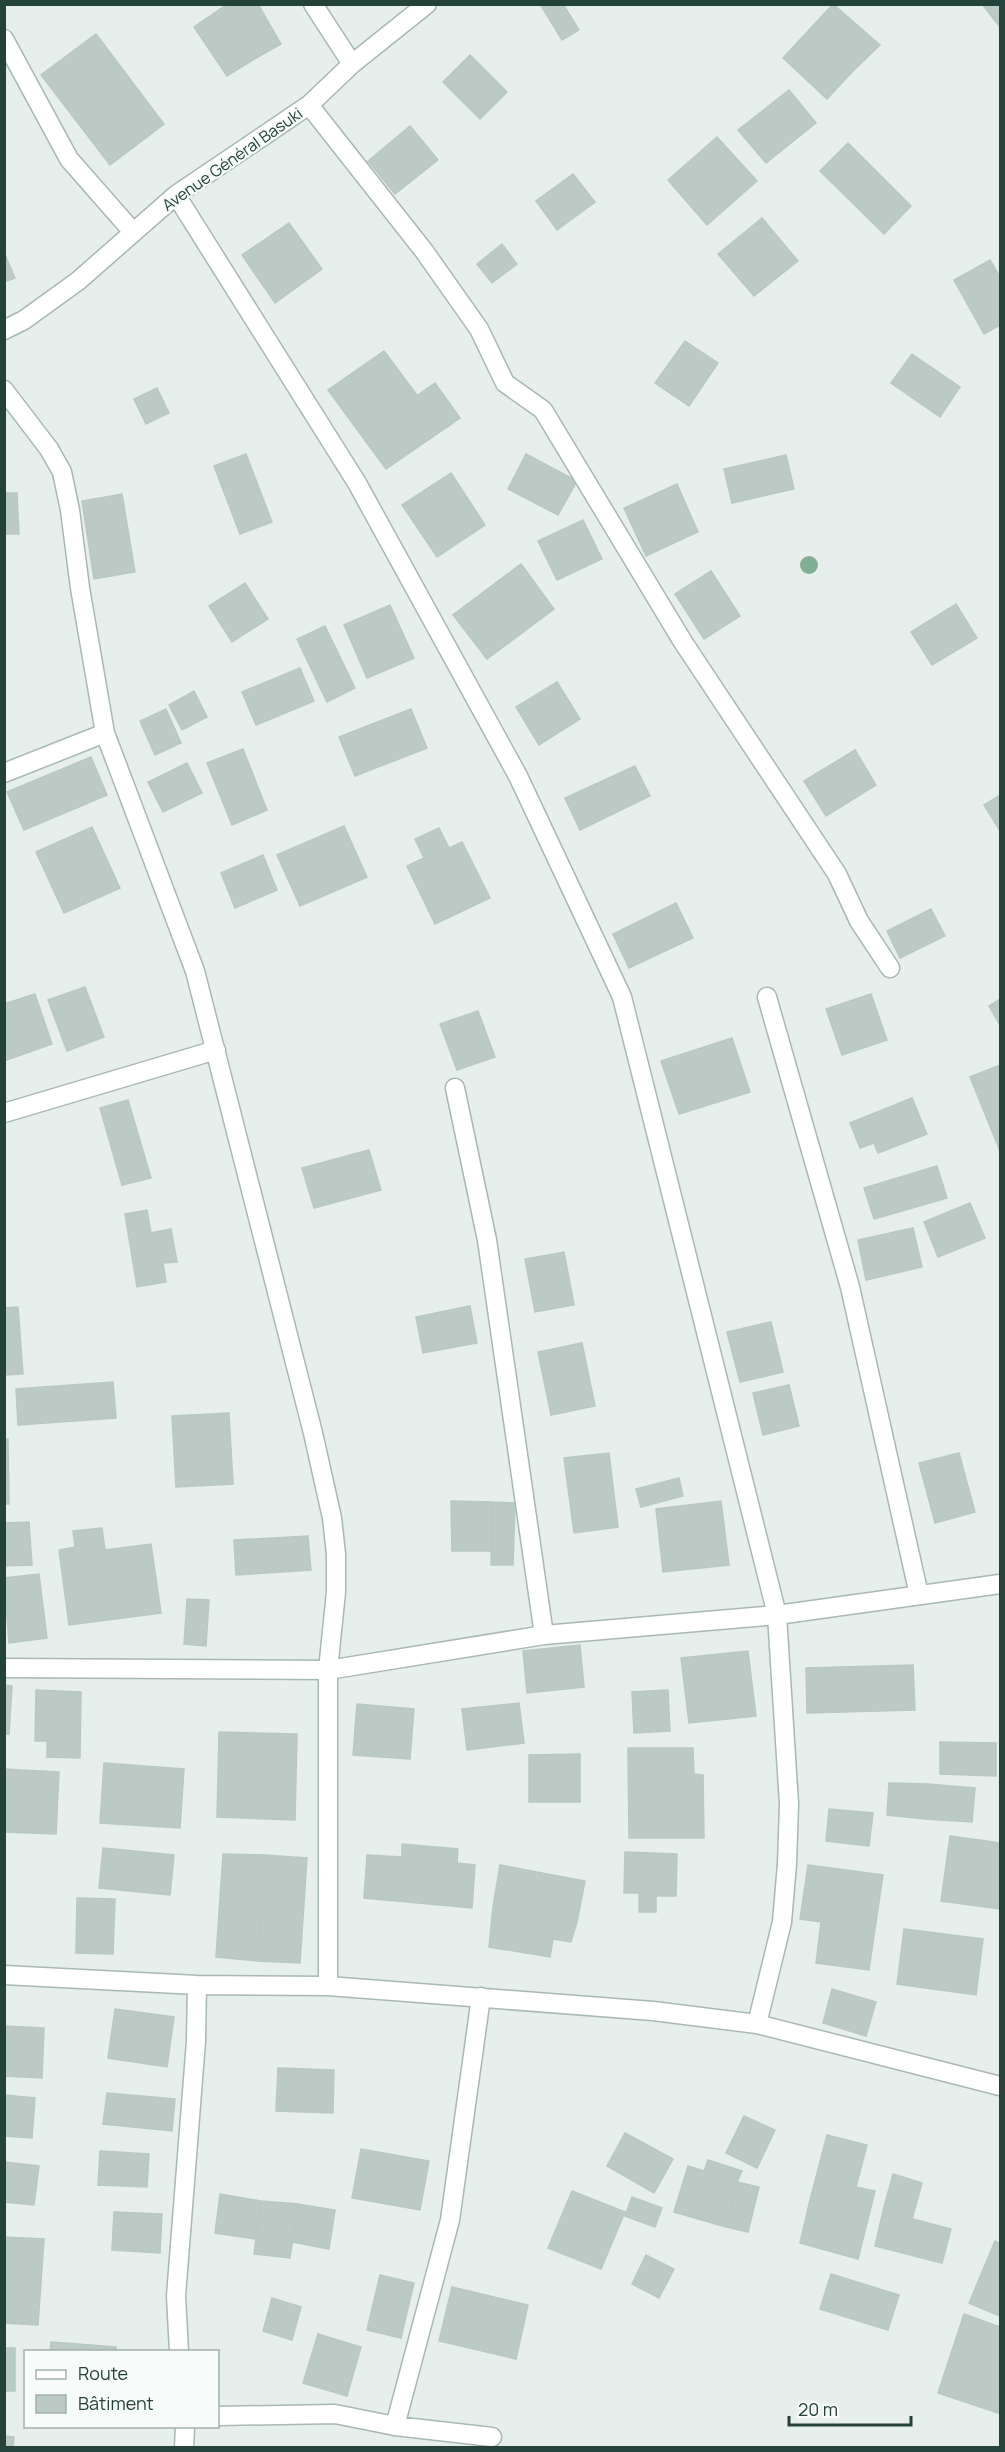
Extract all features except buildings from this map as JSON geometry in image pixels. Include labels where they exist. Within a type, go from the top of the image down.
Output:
[{"type":"street","points":[[313,4],[352,64]]},
{"type":"street","name":"Avenue Général Basuki","points":[[4,330],[24,320],[78,281],[176,195],[309,105],[352,64],[428,4]]},
{"type":"street","points":[[4,39],[69,159],[133,232]]},
{"type":"street","points":[[309,105],[424,251],[478,329],[505,383],[543,411],[683,642],[837,874],[859,921],[890,968]]},
{"type":"street","points":[[176,195],[357,483],[518,776],[622,997],[777,1615],[789,1804],[787,1864],[782,1922],[757,2024]]},
{"type":"street","points":[[4,390],[49,449],[62,472],[105,733],[195,971],[314,1432],[333,1518],[336,1592],[328,1670],[328,1986]]},
{"type":"street","points":[[4,773],[105,733]]},
{"type":"street","points":[[767,998],[850,1287],[919,1595]]},
{"type":"street","points":[[4,1113],[216,1050]]},
{"type":"street","points":[[455,1088],[487,1240],[544,1635]]},
{"type":"street","points":[[4,1668],[328,1670],[544,1635],[777,1615],[1000,1584]]},
{"type":"street","points":[[4,1975],[197,1986],[328,1986],[653,2012],[757,2024],[1000,2086]]},
{"type":"street","points":[[179,2350],[176,2296],[196,2041],[197,1986]]},
{"type":"street","points":[[395,2426],[450,2220],[480,1997]]},
{"type":"street","points":[[219,2416],[335,2414],[395,2426],[492,2437]]},
{"type":"street","points":[[184,2448],[185,2428]]}]
